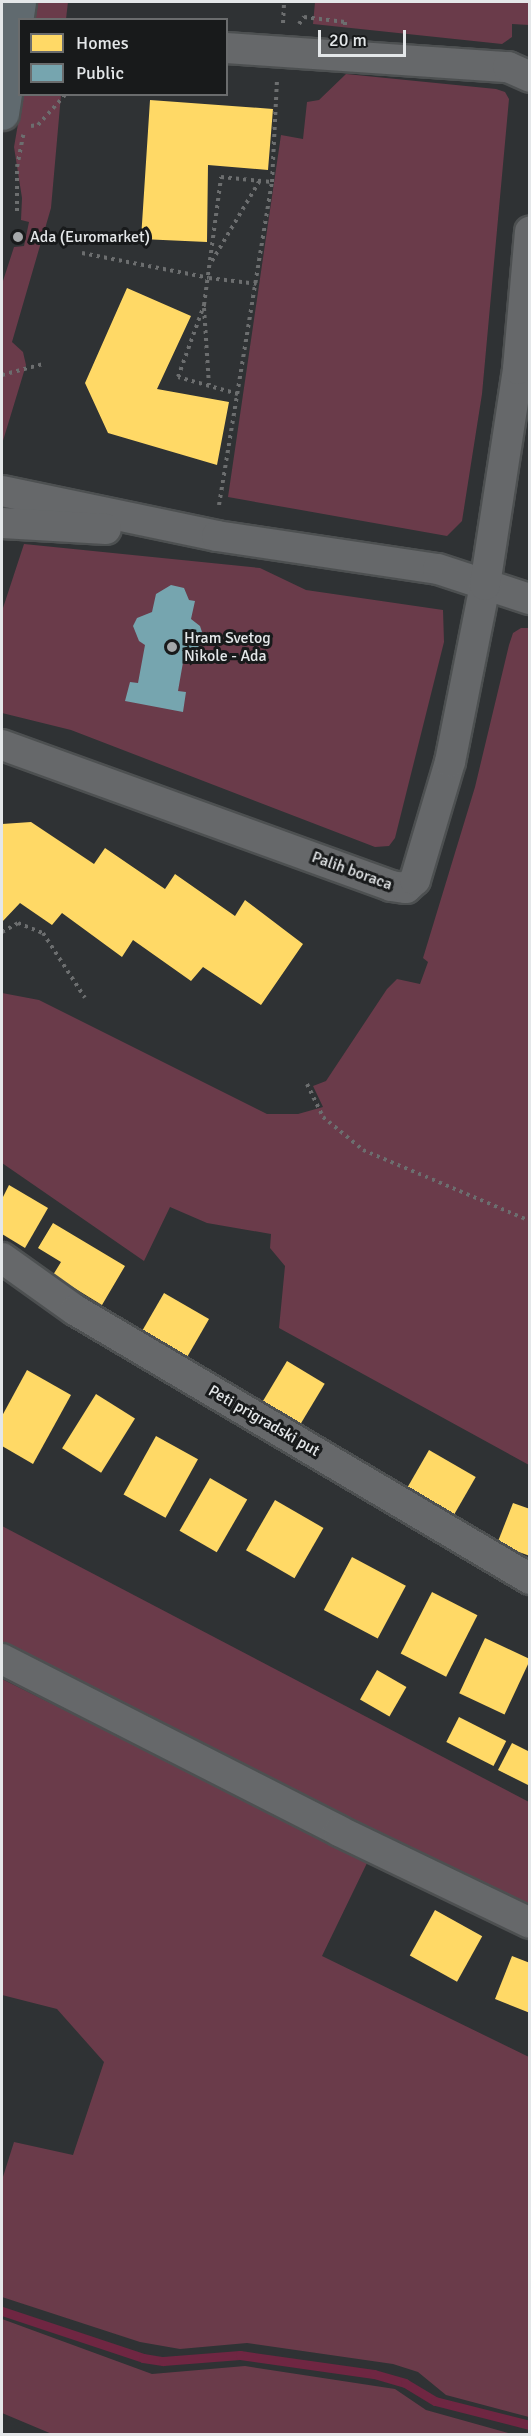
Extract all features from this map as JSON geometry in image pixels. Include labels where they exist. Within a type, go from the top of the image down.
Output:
[{"type":"main road","points":[[2,113],[20,2]]},
{"type":"street","points":[[228,48],[508,67],[530,77]]},
{"type":"street","name":"Palih boraca","points":[[2,745],[406,888],[416,880],[450,762],[485,585],[518,369],[530,232]]},
{"type":"street","points":[[2,491],[217,536],[438,569],[530,599]]},
{"type":"street","points":[[2,523],[217,536]]},
{"type":"street","name":"Peti prigradski put","points":[[2,1258],[75,1310],[530,1579]]},
{"type":"street","points":[[2,1659],[339,1831],[530,1923]]},
{"type":"path","points":[[282,30],[284,2]]},
{"type":"path","points":[[298,25],[303,17],[345,22],[344,31]]},
{"type":"path","points":[[219,505],[272,182],[278,68]]},
{"type":"path","points":[[17,212],[17,167],[25,126],[38,125],[64,96]]},
{"type":"path","points":[[238,394],[178,377],[204,305],[221,177],[272,182]]},
{"type":"path","points":[[210,264],[260,182]]},
{"type":"path","points":[[82,253],[209,278],[256,284]]},
{"type":"path","points":[[204,305],[209,385]]},
{"type":"path","points":[[2,375],[43,364]]},
{"type":"path","points":[[2,932],[18,922],[43,933],[85,998]]},
{"type":"path","points":[[307,1084],[323,1117],[363,1150],[530,1221]]},
{"type":"shaded area","points":[[35,2],[68,2],[66,18],[34,18]]},
{"type":"shaded area","points":[[315,2],[529,2],[529,25],[512,24],[512,37],[502,44],[313,24]]},
{"type":"shaded area","points":[[346,74],[496,89],[505,92],[509,99],[482,394],[462,521],[447,536],[228,497],[281,135],[303,139],[307,102],[319,100]]},
{"type":"shaded area","points":[[23,96],[61,96],[51,208],[12,342],[23,352],[26,365],[2,444],[2,284],[14,247],[24,246],[29,222],[21,220],[22,198],[14,147]]},
{"type":"shaded area","points":[[24,544],[260,568],[306,590],[443,610],[444,642],[395,838],[389,846],[375,847],[71,730],[2,713],[2,611]]},
{"type":"shaded area","points":[[521,628],[530,628],[529,1465],[279,1328],[285,1266],[270,1248],[271,1234],[207,1223],[170,1207],[144,1261],[2,1163],[2,993],[39,1000],[267,1114],[298,1114],[323,1107],[313,1086],[326,1081],[387,989],[397,979],[420,984],[428,962],[423,958],[475,787],[509,645],[513,633]]},
{"type":"shaded area","points":[[2,1526],[529,1802],[529,1907],[2,1643]]},
{"type":"shaded area","points":[[2,1679],[368,1861],[322,1956],[529,2057],[529,2417],[446,2395],[418,2372],[393,2364],[247,2343],[180,2349],[140,2342],[2,2297],[2,2180],[14,2142],[73,2155],[104,2062],[57,2009],[2,1995]]},
{"type":"shaded area","points":[[2,2319],[152,2374],[245,2366],[395,2389],[426,2410],[512,2434],[52,2434],[2,2413]]},
{"type":"building: Homes","points":[[150,100],[273,109],[268,170],[208,165],[207,242],[141,239]]},
{"type":"building: Homes","points":[[127,288],[191,316],[157,389],[229,402],[217,465],[108,433],[85,383]]},
{"type":"building: Homes","points":[[31,822],[94,864],[105,848],[165,889],[175,874],[235,916],[245,900],[303,944],[261,1005],[203,967],[191,981],[133,940],[122,957],[62,913],[52,925],[20,903],[2,922],[2,824]]},
{"type":"building: Homes","points":[[9,1185],[48,1208],[25,1248],[2,1234],[2,1199]]},
{"type":"building: Homes","points":[[53,1223],[125,1266],[102,1305],[53,1275],[61,1262],[38,1248]]},
{"type":"building: Homes","points":[[164,1293],[209,1319],[187,1358],[142,1332]]},
{"type":"building: Homes","points":[[287,1361],[325,1384],[296,1432],[258,1409]]},
{"type":"building: Homes","points":[[27,1370],[71,1395],[33,1464],[2,1446],[2,1416]]},
{"type":"building: Homes","points":[[96,1394],[135,1418],[101,1473],[62,1448]]},
{"type":"building: Homes","points":[[156,1436],[198,1459],[165,1518],[124,1495]]},
{"type":"building: Homes","points":[[429,1450],[476,1477],[452,1518],[405,1491]]},
{"type":"building: Homes","points":[[210,1478],[247,1500],[217,1552],[180,1531]]},
{"type":"building: Homes","points":[[275,1500],[323,1528],[294,1578],[246,1550]]},
{"type":"building: Homes","points":[[513,1503],[530,1509],[530,1556],[497,1544]]},
{"type":"building: Homes","points":[[352,1557],[406,1586],[378,1639],[324,1610]]},
{"type":"building: Homes","points":[[432,1592],[477,1615],[446,1677],[401,1653]]},
{"type":"building: Homes","points":[[485,1638],[530,1659],[505,1714],[459,1693]]},
{"type":"building: Homes","points":[[377,1670],[406,1687],[389,1716],[360,1699]]},
{"type":"building: Homes","points":[[459,1717],[506,1741],[494,1766],[446,1742]]},
{"type":"building: Homes","points":[[512,1743],[530,1752],[530,1786],[498,1770]]},
{"type":"building: Homes","points":[[435,1910],[482,1936],[457,1982],[410,1955]]},
{"type":"building: Homes","points":[[512,1956],[530,1963],[530,2013],[495,1999]]},
{"type":"building: Public","name":"Hram Svetog Nikole - Ada","points":[[171,585],[184,588],[189,600],[195,601],[191,619],[200,626],[204,638],[197,649],[185,651],[178,691],[186,692],[183,712],[125,701],[130,682],[138,683],[145,645],[139,641],[133,626],[137,618],[152,612],[156,594]]},
{"type":"waterway","points":[[2,2311],[143,2358],[163,2361],[240,2355],[374,2374],[405,2383],[435,2401],[530,2425]]},
{"type":"place","name":"Ada (Euromarket)","points":[[18,237]]},
{"type":"place","name":"Hram Svetog Nikole - Ada","points":[[172,647]]}]
